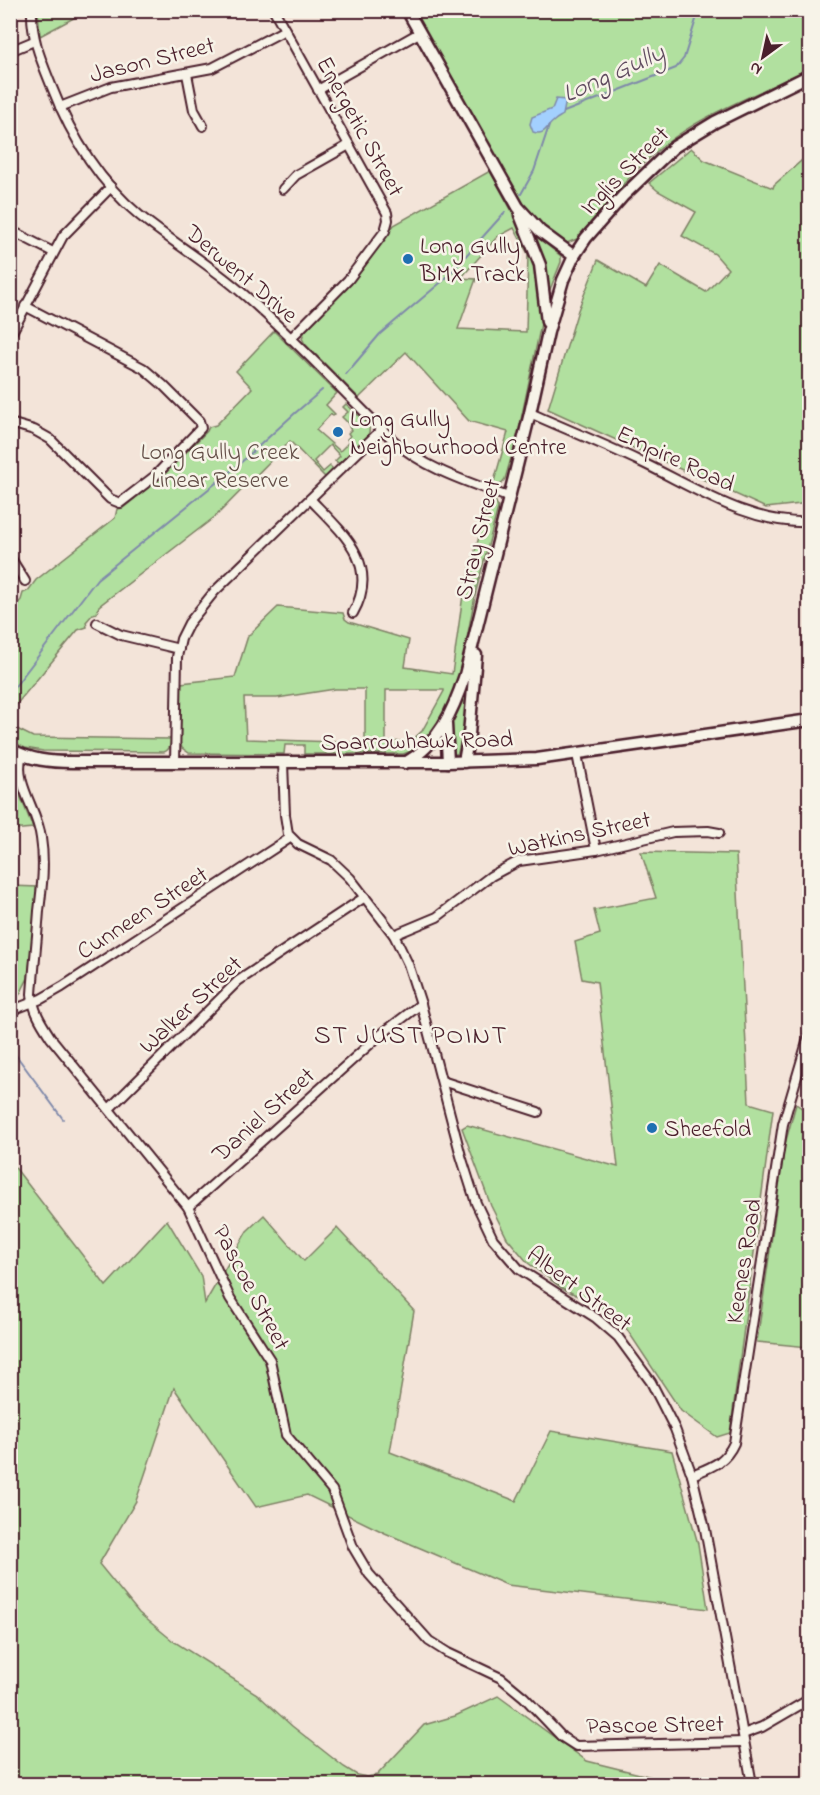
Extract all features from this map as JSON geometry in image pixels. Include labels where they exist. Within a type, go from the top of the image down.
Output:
[{"type":"main road","points":[[407,10],[514,201],[540,265],[548,332]]},
{"type":"main road","name":"Inglis Street","points":[[574,256],[586,238],[623,196],[648,169],[674,147],[715,122],[810,75]]},
{"type":"main road","points":[[514,201],[540,231],[574,256]]},
{"type":"main road","name":"Stray Street","points":[[405,763],[428,747],[446,722],[465,675],[548,332],[561,286],[574,256]]},
{"type":"main road","name":"Stray Street","points":[[464,762],[470,724],[478,625]]},
{"type":"main road","name":"Sparrowhawk Road","points":[[10,749],[22,755],[56,762],[464,762],[537,759],[810,720]]},
{"type":"main road","points":[[446,722],[448,762]]},
{"type":"street","name":"Derwent Drive","points":[[32,10],[34,41],[60,107],[86,154],[111,188],[136,213],[240,291],[382,429],[419,461],[508,497]]},
{"type":"street","name":"Energetic Street","points":[[274,10],[387,213],[388,224],[348,280],[290,339]]},
{"type":"street","name":"Jason Street","points":[[60,107],[111,87],[212,68],[285,30]]},
{"type":"street","points":[[318,90],[419,33]]},
{"type":"street","points":[[10,51],[34,41]]},
{"type":"street","points":[[187,74],[194,110],[203,126]]},
{"type":"street","points":[[283,189],[300,173],[349,145]]},
{"type":"street","points":[[10,336],[53,252],[72,225],[111,188]]},
{"type":"street","points":[[10,230],[53,252]]},
{"type":"street","points":[[10,423],[34,430],[50,439],[110,498],[117,502],[124,501],[155,476],[201,428],[199,421],[143,368],[26,306]]},
{"type":"street","name":"Empire Road","points":[[530,413],[738,509],[775,520],[810,522]]},
{"type":"street","points":[[175,763],[176,677],[179,649],[184,631],[200,606],[382,429]]},
{"type":"street","points":[[310,499],[346,537],[360,562],[362,588],[359,602],[353,613]]},
{"type":"street","points":[[10,557],[25,581]]},
{"type":"street","points":[[97,623],[121,635],[179,649]]},
{"type":"street","points":[[577,754],[596,850]]},
{"type":"street","points":[[22,755],[19,774],[36,814],[43,852],[32,1003]]},
{"type":"street","points":[[283,763],[285,822],[291,838]]},
{"type":"street","name":"Watkins Street","points":[[394,935],[437,917],[491,876],[511,864],[529,859],[596,850],[673,832],[719,833]]},
{"type":"street","name":"Cunneen Street","points":[[10,1011],[32,1003],[62,987],[291,838]]},
{"type":"street","name":"Albert Street","points":[[291,838],[298,844],[331,860],[351,878],[394,935],[408,964],[421,1004],[472,1191],[493,1239],[519,1269],[596,1318],[623,1342],[658,1394],[680,1440],[692,1474],[705,1529],[752,1785]]},
{"type":"street","name":"Walker Street","points":[[109,1109],[238,981],[365,897]]},
{"type":"street","name":"Pascoe Street","points":[[32,1003],[51,1038],[188,1208],[230,1298],[270,1360],[286,1435],[332,1490],[353,1547],[363,1565],[420,1633],[448,1653],[501,1678],[514,1687],[562,1737],[576,1746],[744,1738]]},
{"type":"street","name":"Daniel Street","points":[[188,1208],[379,1036],[421,1004]]},
{"type":"street","name":"Keenes Road","points":[[692,1474],[720,1463],[734,1443],[783,1124],[810,1032]]},
{"type":"street","points":[[442,1081],[538,1112]]},
{"type":"street","points":[[744,1738],[810,1699]]},
{"type":"green space","points":[[38,10],[87,11],[40,36]]},
{"type":"green space","points":[[412,11],[809,11],[809,68],[724,108],[675,137],[635,172],[577,239],[567,243],[543,227],[518,198]]},
{"type":"green space","points":[[691,148],[704,160],[773,188],[809,154],[809,503],[766,508],[548,409],[578,310],[598,260],[646,288],[660,265],[706,292],[728,269],[715,254],[682,236],[696,212],[658,191],[649,183]]},
{"type":"green space","points":[[490,171],[526,237],[537,266],[542,319],[518,434],[505,479],[500,485],[493,485],[508,432],[469,421],[406,352],[359,398],[305,344],[302,338],[305,331],[354,281],[394,225]],"holes":[[[514,228],[528,254],[526,332],[458,329],[476,279],[461,278],[497,237]]]},
{"type":"green space","points":[[533,234],[561,256],[561,262],[549,292]]},
{"type":"green space","name":"Long Gully Creek Linear Reserve","points":[[274,331],[337,393],[326,405],[335,414],[333,416],[331,414],[316,430],[340,451],[349,442],[348,433],[351,430],[350,425],[342,417],[348,412],[343,407],[346,404],[369,425],[368,436],[340,464],[335,461],[340,456],[330,445],[314,461],[323,472],[330,466],[333,469],[326,478],[290,441],[216,516],[99,606],[97,613],[86,622],[87,627],[78,630],[11,711],[11,612],[21,600],[23,593],[28,591],[36,580],[115,518],[117,509],[123,508],[162,477],[209,427],[216,425],[252,388],[236,371]]},
{"type":"green space","points":[[490,497],[496,502],[498,508],[476,591],[460,675],[450,703],[435,730],[418,749],[403,754],[304,754],[304,745],[285,745],[284,754],[189,753],[182,748],[180,742],[181,683],[235,677],[248,636],[278,607],[343,613],[349,622],[409,640],[405,667],[452,674],[463,595]],"holes":[[[335,689],[365,689],[365,743],[246,739],[244,698],[277,698]],[[386,690],[444,690],[444,691],[422,731],[411,741],[386,742]]]},
{"type":"green space","points":[[467,688],[466,715],[458,753],[454,755],[451,754],[450,725]]},
{"type":"green space","points":[[11,726],[33,737],[171,739],[171,743],[169,749],[164,752],[43,751],[25,748],[11,741]]},
{"type":"green space","points":[[10,758],[13,761],[11,773],[33,828],[11,830]]},
{"type":"green space","points":[[641,852],[736,854],[749,1103],[773,1110],[730,1433],[717,1437],[681,1411],[618,1316],[562,1288],[528,1263],[507,1238],[491,1206],[462,1128],[467,1125],[618,1167],[597,982],[582,979],[575,942],[600,934],[594,910],[656,898]]},
{"type":"green space","points":[[11,886],[38,887],[28,978],[20,994],[11,1004]]},
{"type":"green space","points":[[796,1104],[809,1113],[809,1347],[757,1342],[785,1144]]},
{"type":"green space","points":[[10,1161],[106,1286],[167,1220],[201,1276],[205,1303],[247,1231],[264,1215],[304,1261],[337,1228],[414,1311],[390,1452],[516,1501],[551,1431],[672,1451],[698,1544],[708,1609],[507,1585],[385,1533],[307,1495],[256,1507],[174,1388],[136,1501],[99,1564],[139,1613],[173,1641],[257,1694],[292,1726],[357,1775],[367,1777],[377,1775],[424,1725],[455,1716],[498,1696],[587,1761],[672,1784],[11,1784]]},
{"type":"water","points":[[556,99],[566,100],[563,115],[543,132],[533,132],[530,124],[532,117],[552,109]]},
{"type":"waterway","name":"Long Gully","points":[[564,112],[676,68],[684,58],[699,10]]},
{"type":"waterway","name":"Long Gully","points":[[521,194],[534,171],[549,126]]},
{"type":"waterway","name":"Long Gully","points":[[346,374],[380,334],[446,278],[505,212]]},
{"type":"waterway","name":"Long Gully","points":[[10,693],[97,579],[237,466],[322,390]]},
{"type":"waterway","points":[[10,1047],[63,1119]]},
{"type":"place","name":"Long Gully BMX Track","points":[[408,259]]},
{"type":"place","name":"Long Gully Neighbourhood Centre","points":[[338,432]]},
{"type":"place","name":"Sheefold","points":[[652,1128]]},
{"type":"district","name":"ST JUST POINT","points":[[411,1034]]}]
